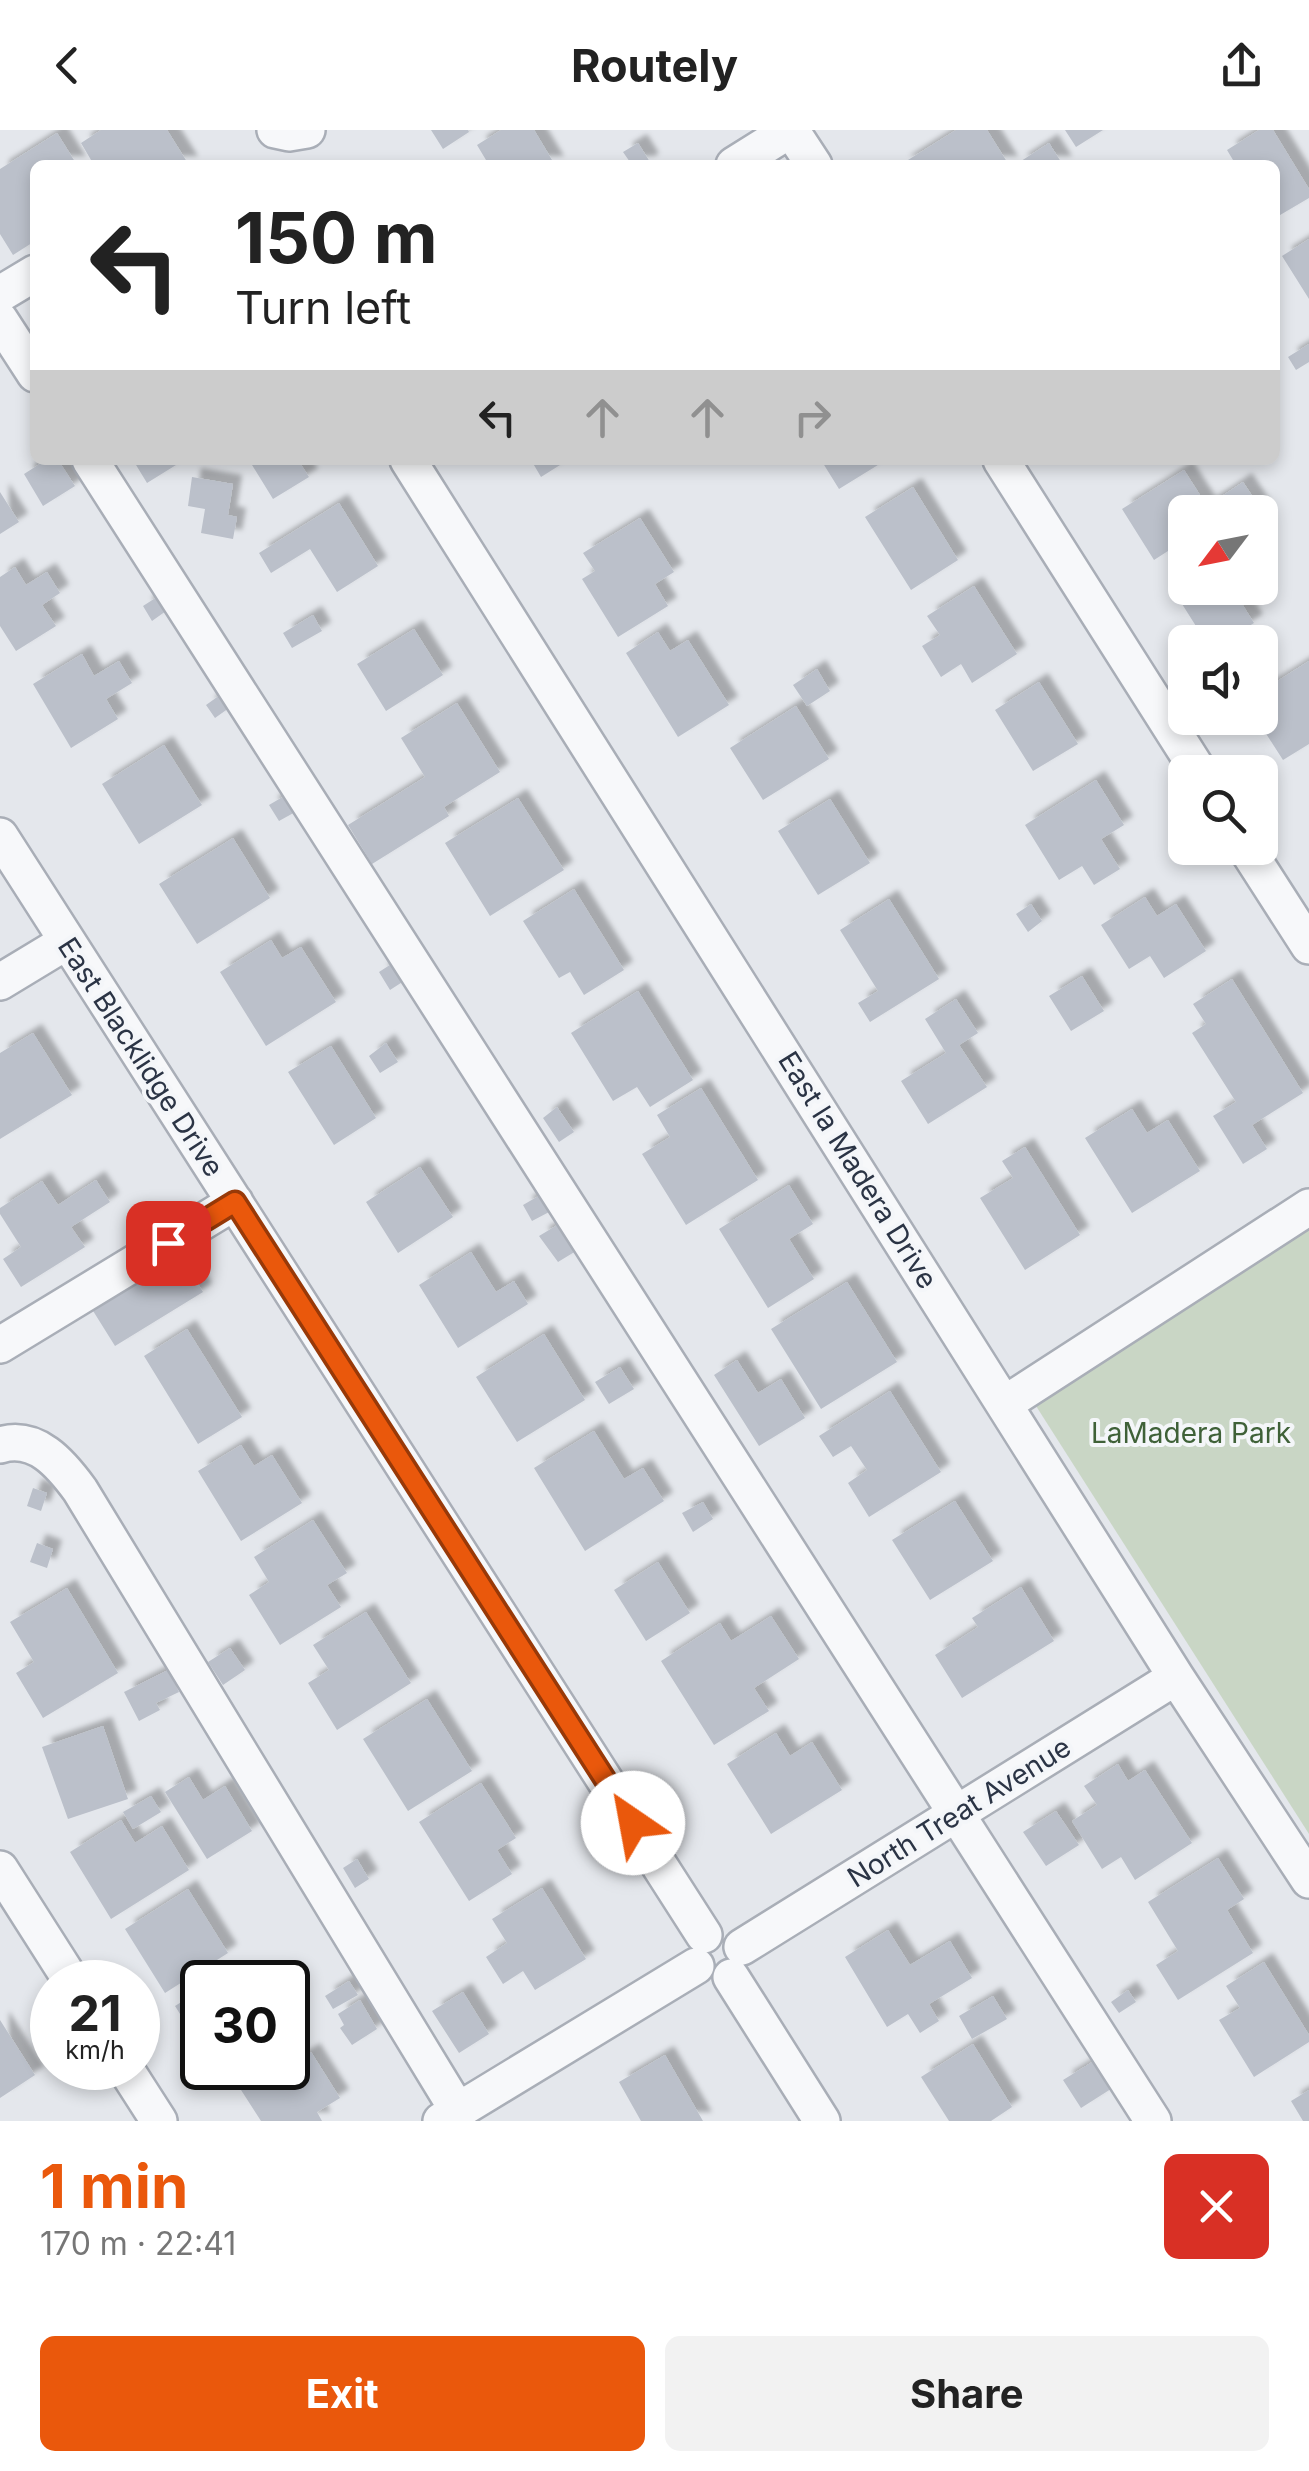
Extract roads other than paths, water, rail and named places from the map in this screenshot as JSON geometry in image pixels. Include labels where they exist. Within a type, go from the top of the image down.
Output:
[{"type":"street","points":[[275,130],[307,130]]},
{"type":"street","points":[[742,160],[791,130],[811,160]]},
{"type":"street","points":[[0,294],[30,276]]},
{"type":"street","points":[[0,320],[30,366]]},
{"type":"street","points":[[93,465],[1153,2121]]},
{"type":"street","name":"East la Madera Drive","points":[[411,465],[1176,1678],[1309,1880]]},
{"type":"street","points":[[1004,465],[1188,755]]},
{"type":"street","name":"East Blacklidge Drive","points":[[0,836],[235,1202],[700,1950]]},
{"type":"street","points":[[1257,865],[1309,946]]},
{"type":"street","points":[[0,982],[66,942]]},
{"type":"street","points":[[0,1345],[235,1202]]},
{"type":"street","points":[[1006,1403],[1309,1207]]},
{"type":"street","points":[[0,1445],[13,1441],[43,1452],[58,1462],[80,1490],[473,2112],[700,1950],[707,1978],[723,1980],[736,1962],[822,2121]]},
{"type":"street","name":"North Treat Avenue","points":[[736,1962],[957,1813],[1176,1678]]},
{"type":"street","points":[[0,1869],[58,1960]]},
{"type":"street","points":[[139,2090],[159,2121]]},
{"type":"park label","name":"LaMadera Park","points":[[1191,1433]]}]
